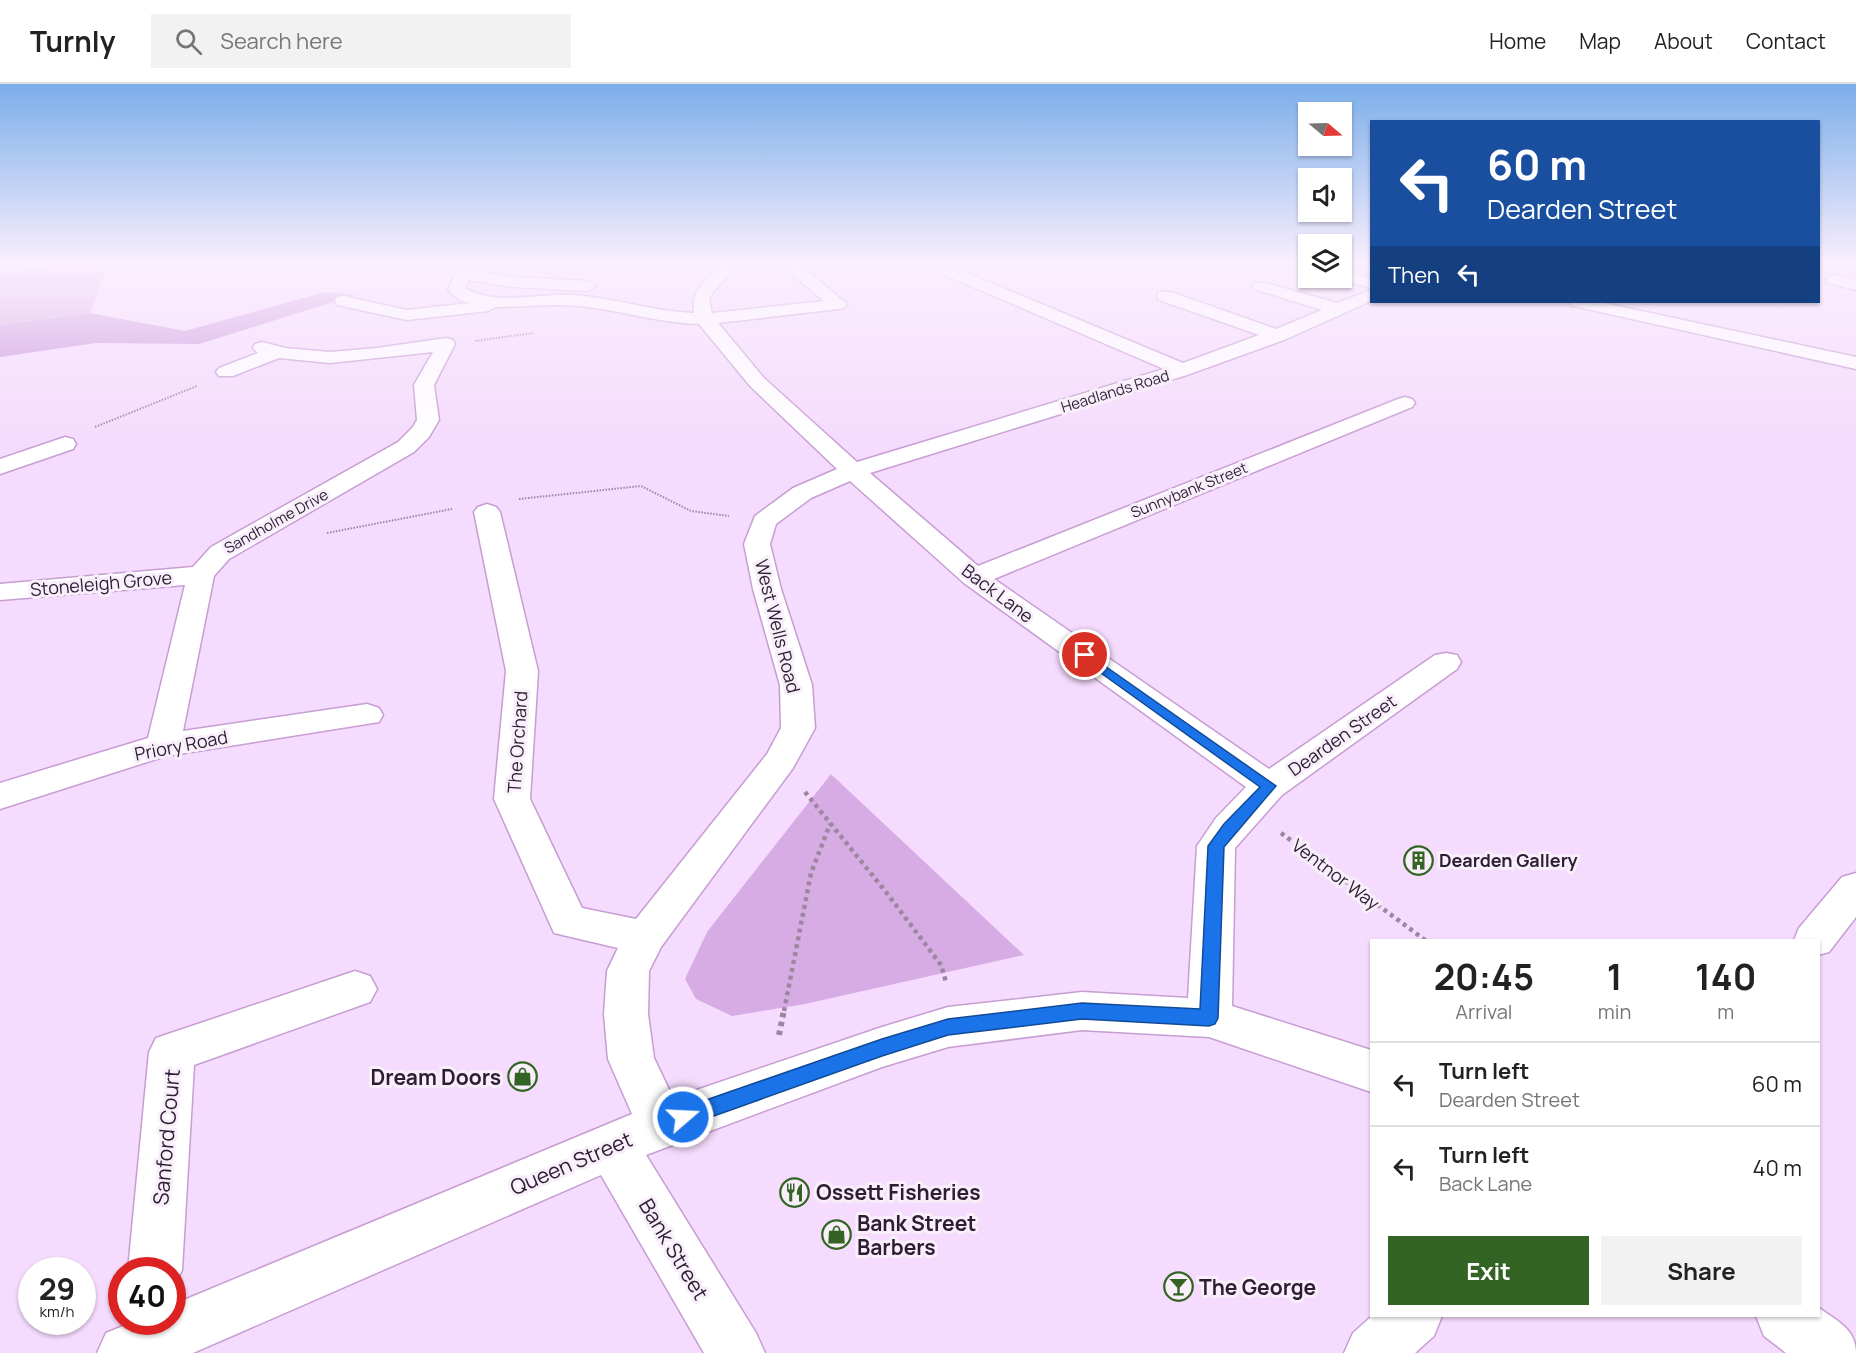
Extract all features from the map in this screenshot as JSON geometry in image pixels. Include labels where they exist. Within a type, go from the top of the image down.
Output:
[{"type":"street","points":[[709,324],[757,382],[853,471]]},
{"type":"street","points":[[1074,324],[1182,370]]},
{"type":"street","points":[[1245,324],[1278,336]]},
{"type":"street","name":"Headlands Road","points":[[853,471],[1182,370],[1305,324]]},
{"type":"street","points":[[1679,324],[1856,363]]},
{"type":"street","points":[[226,372],[269,350],[313,358],[336,358],[446,344]]},
{"type":"street","name":"Sandholme Drive","points":[[162,745],[201,575],[220,553],[406,447],[420,435],[429,424],[429,409],[424,385],[446,344]]},
{"type":"street","name":"Sunnybank Street","points":[[974,577],[1405,403]]},
{"type":"street","points":[[2,472],[65,444]]},
{"type":"street","name":"Back Lane","points":[[853,471],[974,577],[1258,797]]},
{"type":"street","name":"West Wells Road","points":[[661,1125],[631,1059],[626,1014],[628,971],[645,937],[781,760],[798,728],[796,685],[767,589],[757,544],[764,520],[802,493],[853,471]]},
{"type":"street","name":"The Orchard","points":[[487,512],[522,671],[512,799],[568,922],[645,937]]},
{"type":"street","name":"Stoneleigh Grove","points":[[0,592],[201,575]]},
{"type":"street","name":"Dearden Street","points":[[1209,1018],[1216,846],[1258,797],[1446,662]]},
{"type":"street","name":"Priory Road","points":[[0,796],[162,745],[367,715]]},
{"type":"street","points":[[1815,939],[1856,888]]},
{"type":"street","name":"Sanford Court","points":[[156,1257],[172,1052],[355,989]]},
{"type":"street","name":"Queen Street","points":[[142,1339],[661,1125],[882,1047],[948,1027],[1082,1011],[1209,1018]]},
{"type":"street","points":[[1209,1018],[1370,1071]]},
{"type":"street","name":"Bank Street","points":[[612,1146],[736,1353]]},
{"type":"street","points":[[1373,1353],[1413,1317]]},
{"type":"street","points":[[1785,1317],[1832,1353]]},
{"type":"path","points":[[446,344],[536,333]]},
{"type":"path","points":[[65,444],[57,440],[141,409],[226,372]]},
{"type":"path","points":[[781,760],[941,965],[950,992],[948,1027]]},
{"type":"path","name":"Ventnor Way","points":[[1258,797],[1424,939]]},
{"type":"path","points":[[769,1088],[811,873],[830,824]]},
{"type":"shaded area","points":[[149,324],[185,331],[209,324],[262,324],[199,344],[96,343],[0,357],[0,325]]},
{"type":"shaded area","points":[[831,774],[1024,955],[805,1004],[732,1016],[696,999],[685,979],[707,932]]},
{"type":"place","name":"Dearden Gallery","points":[[1418,860]]},
{"type":"place","name":"Dream Doors","points":[[522,1077]]},
{"type":"place","name":"Ossett Fisheries","points":[[795,1192]]},
{"type":"place","name":"Bank Street Barbers","points":[[836,1235]]},
{"type":"place","name":"The George","points":[[1178,1287]]},
{"type":"route","points":[[683,1117],[882,1047],[948,1027],[1082,1011],[1209,1018],[1216,846],[1229,828],[1269,786],[1085,655]]}]
